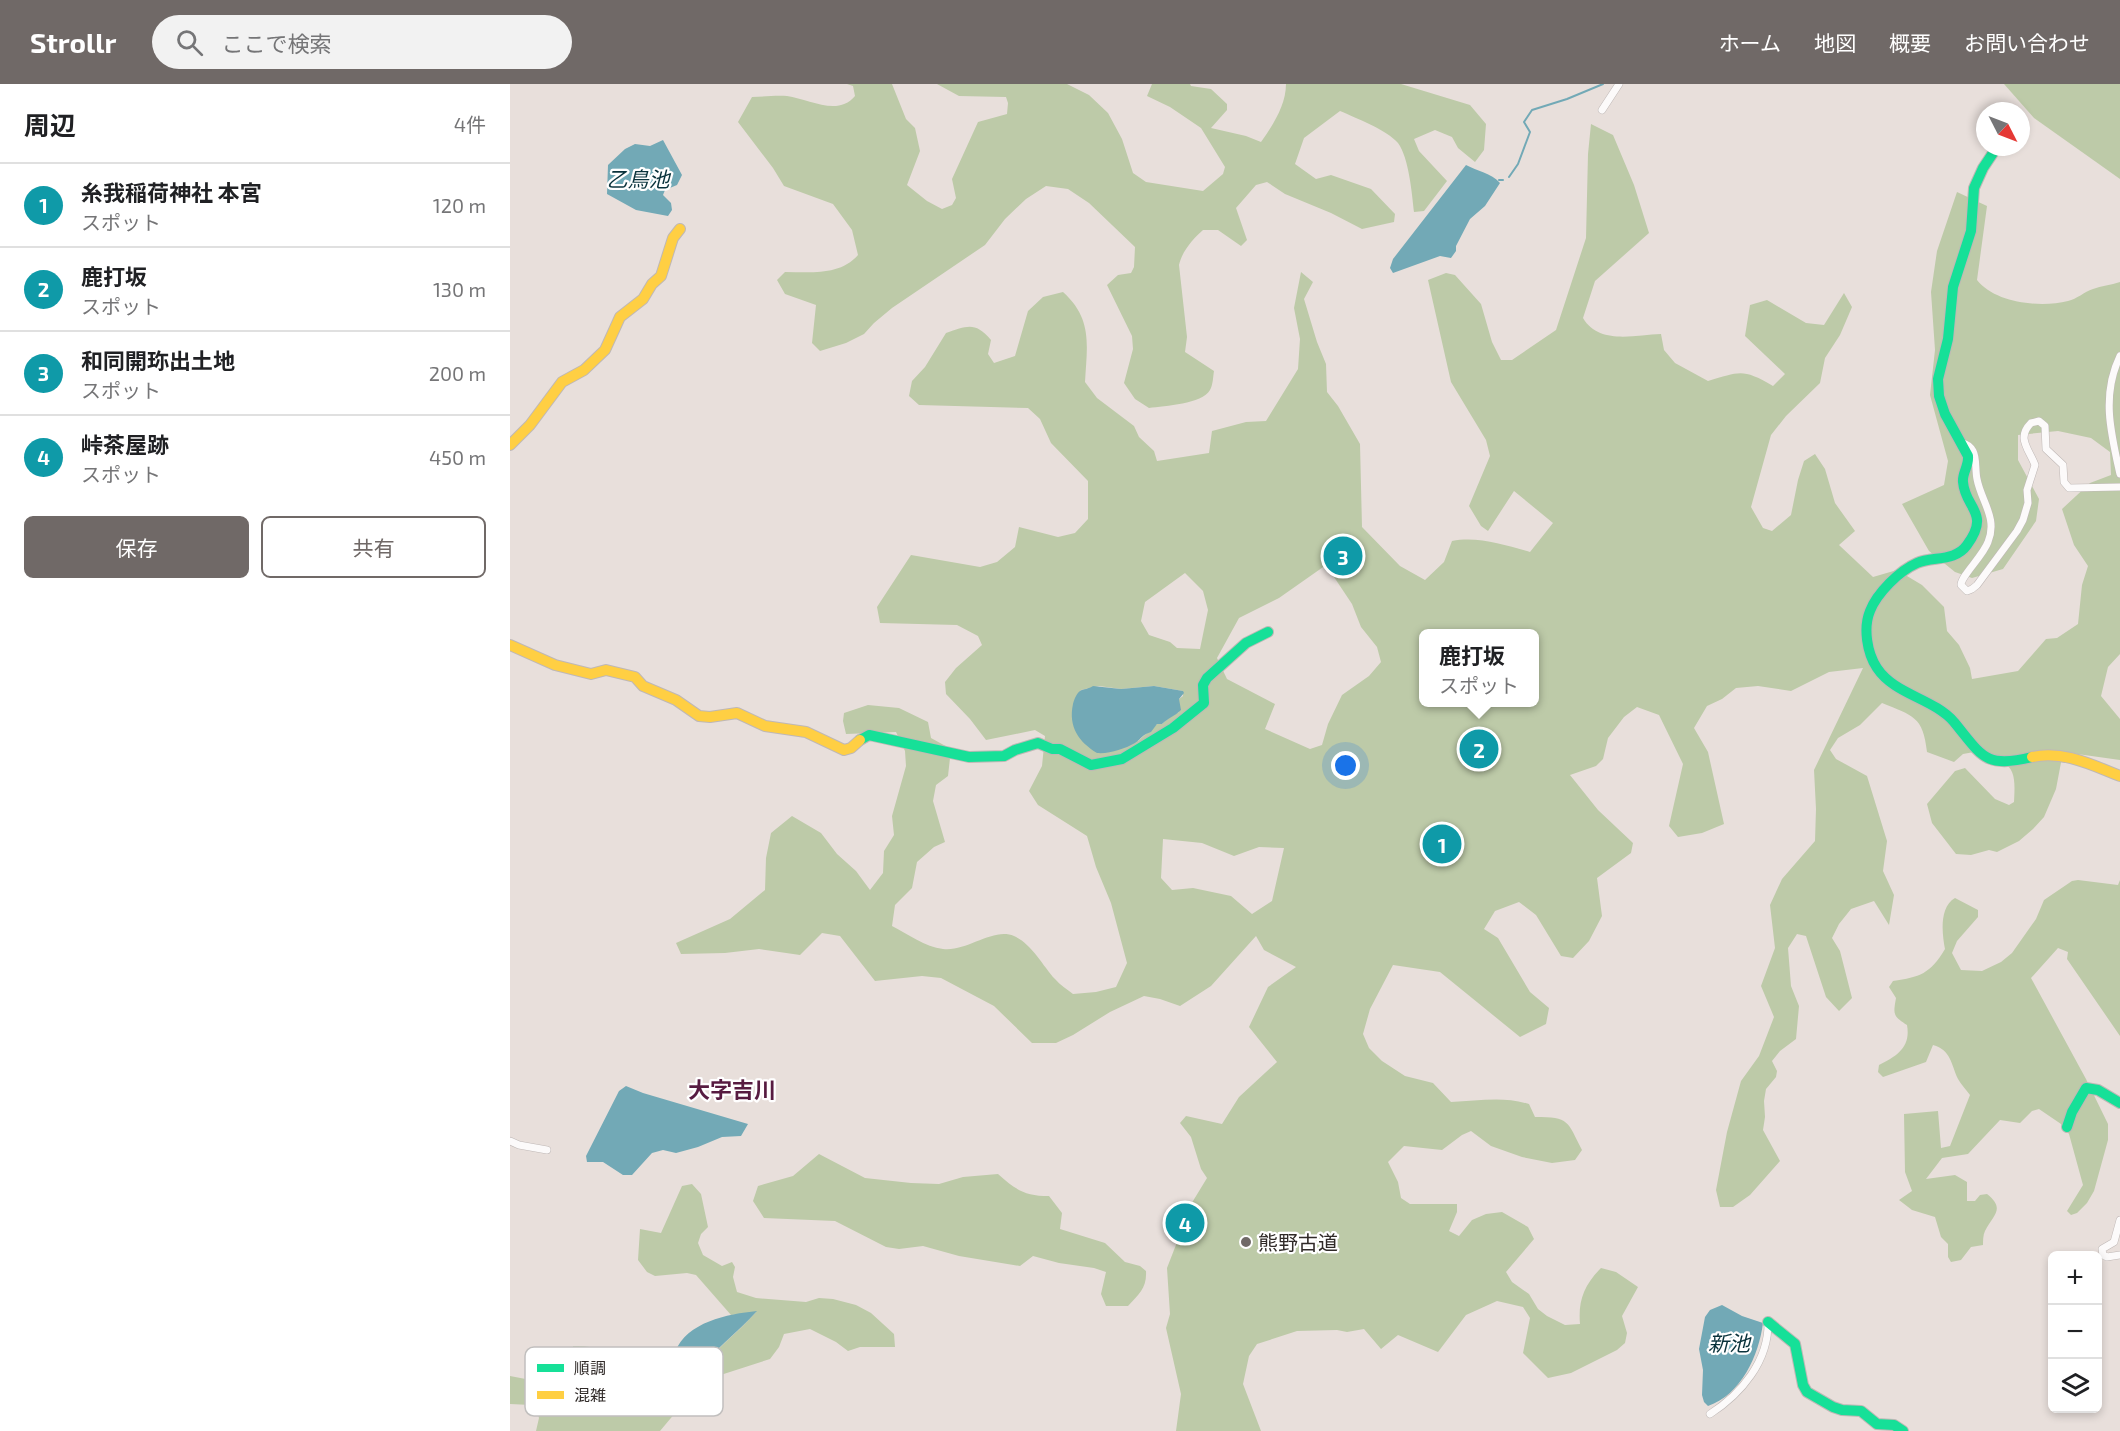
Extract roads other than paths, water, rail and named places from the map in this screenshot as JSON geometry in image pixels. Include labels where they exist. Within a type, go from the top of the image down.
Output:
[{"type":"street","points":[[1602,110],[1619,84]]},
{"type":"street","points":[[1991,156],[1977,182],[1971,232],[1953,288],[1949,337],[1938,387],[1950,426],[1965,449],[1969,461],[1969,466],[1962,477],[1976,512],[1977,523],[1970,541],[1957,555],[1943,559],[1922,560],[1907,568],[1890,583],[1870,610],[1867,622],[1868,641],[1872,660],[1884,676],[1943,711],[1989,760],[2009,764],[2050,755],[2094,766],[2120,776]]},
{"type":"street","points":[[510,445],[530,425],[562,382],[584,370],[605,350],[620,317],[643,299],[660,276],[673,238],[680,229]]},
{"type":"street","points":[[2120,356],[2109,391],[2108,407],[2112,442],[2120,474]]},
{"type":"street","points":[[1960,443],[1967,444],[1974,452],[1976,476],[1990,513],[1992,530],[1980,558],[1962,577],[1961,585],[1966,591],[1977,585],[2023,520],[2028,503],[2027,490],[2035,465],[2023,440],[2024,432],[2031,423],[2039,421],[2045,426],[2046,449],[2063,465],[2064,482],[2069,489],[2120,487]]},
{"type":"street","points":[[510,645],[555,665],[591,674],[606,670],[635,677],[643,686],[676,700],[699,716],[710,717],[737,712],[765,726],[806,732],[844,750],[852,748],[862,738],[869,735],[969,757],[1004,756],[1038,743],[1052,749],[1060,748],[1091,765],[1122,759],[1157,739],[1189,716],[1204,703],[1203,685],[1207,678],[1246,643],[1268,632]]},
{"type":"street","points":[[2067,1127],[2075,1106],[2086,1088],[2098,1090],[2120,1102]]},
{"type":"street","points":[[510,1141],[547,1150]]},
{"type":"street","points":[[2120,1220],[2114,1242],[2102,1249],[2103,1255],[2107,1257],[2120,1255]]},
{"type":"street","points":[[1710,1414],[1731,1399],[1752,1374],[1765,1346],[1768,1322]]},
{"type":"street","points":[[1768,1322],[1795,1344],[1801,1378],[1807,1392],[1833,1407],[1861,1412],[1877,1424],[1894,1425],[1903,1431]]},
{"type":"water","name":"乙鳥池","points":[[663,140],[682,175],[677,185],[665,190],[663,195],[671,203],[672,210],[668,216],[636,210],[607,194],[608,165],[625,149],[635,144],[650,146]]},
{"type":"water","points":[[1466,165],[1488,174],[1500,183],[1485,206],[1470,219],[1456,246],[1456,251],[1451,258],[1440,256],[1393,273],[1390,268],[1393,259]]},
{"type":"water","points":[[1093,686],[1121,689],[1154,686],[1184,693],[1179,699],[1181,710],[1162,724],[1157,724],[1151,732],[1122,749],[1097,753],[1080,739],[1072,720],[1076,695]]},
{"type":"water","points":[[626,1086],[748,1124],[741,1136],[722,1137],[676,1153],[663,1150],[652,1153],[632,1175],[623,1175],[603,1162],[587,1162],[586,1156],[619,1091]]},
{"type":"water","name":"新池","points":[[1722,1305],[1742,1316],[1763,1323],[1753,1360],[1739,1383],[1720,1401],[1708,1406],[1702,1395],[1703,1370],[1699,1349],[1705,1317],[1710,1310]]},
{"type":"water","points":[[757,1311],[721,1347],[678,1347],[689,1333],[698,1327],[733,1314]]},
{"type":"waterway","points":[[1509,177],[1518,164],[1530,132],[1524,122],[1532,110],[1603,84]]},
{"type":"place","name":"和同開珎出土地","points":[[1343,556]]},
{"type":"place","name":"鹿打坂","points":[[1479,749]]},
{"type":"place","name":"糸我稲荷神社 本宮","points":[[1442,844]]},
{"type":"place","name":"峠茶屋跡","points":[[1185,1223]]},
{"type":"place","name":"熊野古道","points":[[1246,1242]]},
{"type":"district","name":"大字吉川","points":[[732,1089]]}]
